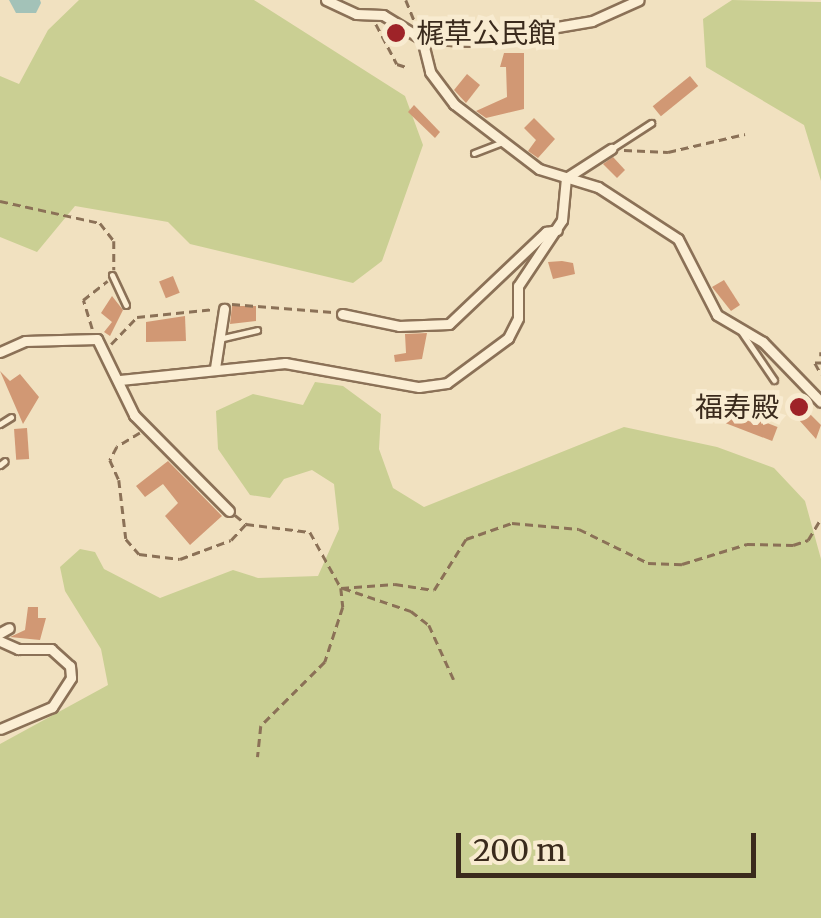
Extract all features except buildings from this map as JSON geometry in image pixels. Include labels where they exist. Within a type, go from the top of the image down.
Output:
[{"type":"street","points":[[326,0],[384,15],[422,40],[475,41],[556,29],[639,0]]},
{"type":"street","points":[[422,40],[425,70],[442,93],[539,168],[598,187],[678,240],[716,316],[768,346],[818,399]]},
{"type":"street","points":[[120,380],[285,363],[419,387],[447,383],[508,338],[518,318],[518,286],[558,230],[566,178],[610,149]]},
{"type":"street","points":[[342,314],[399,326],[449,324],[546,232],[558,230]]},
{"type":"street","points":[[215,368],[223,338],[224,308]]},
{"type":"street","points":[[0,352],[25,342],[96,339],[146,430],[229,511]]},
{"type":"street","points":[[0,641],[18,649],[51,649],[70,666],[71,678],[52,707],[0,729]]},
{"type":"lane","points":[[610,149],[650,124]]},
{"type":"lane","points":[[474,153],[502,142]]},
{"type":"lane","points":[[112,275],[126,305]]},
{"type":"lane","points":[[223,338],[257,330]]},
{"type":"lane","points":[[742,332],[774,380]]},
{"type":"lane","points":[[140,365],[140,379]]},
{"type":"lane","points":[[800,396],[818,399]]},
{"type":"lane","points":[[0,424],[11,417]]},
{"type":"path","points":[[406,0],[422,40]]},
{"type":"path","points":[[370,14],[406,67]]},
{"type":"path","points":[[392,49],[403,46]]},
{"type":"path","points":[[610,149],[668,152],[745,134]]},
{"type":"path","points":[[0,201],[100,223],[114,241],[112,275],[83,300],[96,339]]},
{"type":"path","points":[[821,363],[816,363],[821,374]]},
{"type":"path","points":[[146,430],[117,447],[110,460],[132,548],[180,558],[231,540],[246,524]]},
{"type":"path","points":[[229,511],[246,524],[310,532],[341,588],[343,608],[325,662],[270,714],[258,757]]},
{"type":"path","points":[[341,588],[394,584],[428,592],[466,539],[512,523],[579,529],[648,563],[682,564],[747,544],[793,545],[808,540],[821,518]]},
{"type":"path","points":[[341,588],[411,611],[429,625],[454,680]]},
{"type":"green space","points":[[79,0],[254,0],[405,96],[423,145],[382,261],[353,283],[190,244],[168,222],[75,206],[37,252],[0,237],[0,76],[19,84],[48,30]]},
{"type":"green space","points":[[732,0],[821,2],[821,181],[804,125],[706,67],[703,19]]},
{"type":"green space","points":[[315,382],[343,386],[381,414],[379,449],[393,488],[424,507],[624,427],[717,447],[774,468],[805,501],[821,559],[821,918],[0,918],[0,744],[108,685],[101,649],[65,591],[60,567],[80,549],[95,552],[104,569],[160,598],[233,570],[258,578],[318,576],[339,529],[334,484],[312,470],[284,479],[270,498],[250,495],[218,449],[216,411],[253,394],[303,405]]},
{"type":"water","points":[[9,0],[41,3],[36,13],[16,13]]},
{"type":"place","name":"梶草公民館","points":[[396,33]]},
{"type":"place","name":"福寿殿","points":[[799,407]]}]
